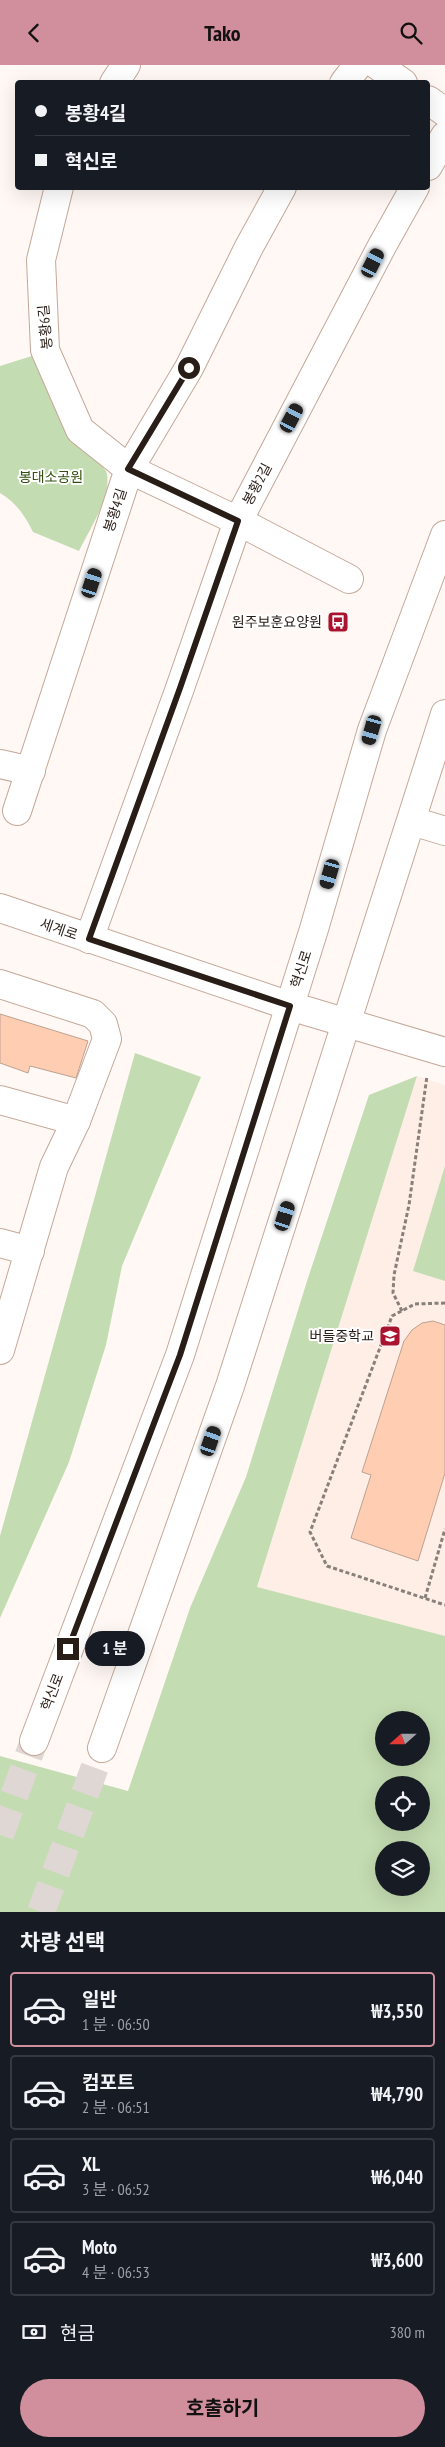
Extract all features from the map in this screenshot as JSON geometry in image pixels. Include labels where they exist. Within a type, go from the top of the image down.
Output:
[{"type":"street","points":[[116,80],[126,65]]},
{"type":"street","points":[[346,80],[358,65]]},
{"type":"street","points":[[377,65],[399,80]]},
{"type":"street","points":[[430,101],[445,112]]},
{"type":"street","points":[[430,162],[445,136]]},
{"type":"street","name":"봉황6길","points":[[58,190],[41,260],[45,350],[80,429],[128,469],[238,521],[349,579]]},
{"type":"street","name":"봉황4길","points":[[17,811],[128,469],[189,368],[280,190]]},
{"type":"street","name":"봉황2길","points":[[89,939],[238,521],[413,190]]},
{"type":"street","name":"혁신로","points":[[34,1741],[180,1355],[290,1006],[372,730],[445,535]]},
{"type":"street","points":[[102,1748],[230,1386],[445,714]]},
{"type":"street","points":[[0,764],[31,771]]},
{"type":"street","points":[[412,821],[445,831]]},
{"type":"street","name":"세계로","points":[[0,908],[347,1024]]},
{"type":"street","points":[[0,984],[93,1014],[103,1024],[107,1039],[76,1121],[54,1167],[0,1350]]},
{"type":"street","points":[[347,1024],[438,1050]]},
{"type":"street","points":[[0,1100],[76,1121]]},
{"type":"street","points":[[0,1243],[30,1251]]},
{"type":"path","points":[[402,1311],[393,1293],[394,1275],[438,1050]]},
{"type":"path","points":[[445,1303],[415,1304],[392,1316],[310,1532],[327,1566],[445,1605]]},
{"type":"path","points":[[425,1598],[445,1529]]},
{"type":"shaded area","name":"버들중학교","points":[[417,1076],[445,1085],[445,1636],[257,1588]]},
{"type":"green space","name":"봉대소공원","points":[[35,355],[59,415],[106,471],[108,480],[104,500],[79,551],[33,532],[20,510],[0,493],[0,366]]},
{"type":"green space","points":[[135,1053],[201,1077],[122,1266],[106,1345],[69,1462],[0,1618],[0,1536]]},
{"type":"green space","points":[[417,1076],[257,1587],[445,1636],[445,1912],[0,1912],[0,1756],[128,1791],[190,1608],[246,1477],[308,1278],[369,1095]]},
{"type":"green space","points":[[445,1166],[445,1281],[413,1271]]},
{"type":"building","points":[[0,1014],[88,1041],[76,1078],[30,1066],[28,1073],[0,1063]]},
{"type":"building","points":[[433,1321],[445,1325],[445,1473],[418,1561],[351,1538],[371,1475],[362,1472],[404,1341],[412,1330],[422,1323]]},
{"type":"tunnel","points":[[0,1835],[34,1741]]},
{"type":"tunnel","points":[[41,1912],[102,1748]]},
{"type":"place","name":"원주보훈요양원","points":[[338,622]]},
{"type":"place","name":"버들중학교","points":[[390,1336]]},
{"type":"route","points":[[68,1649],[180,1355],[290,1006],[89,939],[238,521],[128,469],[189,368]]}]
